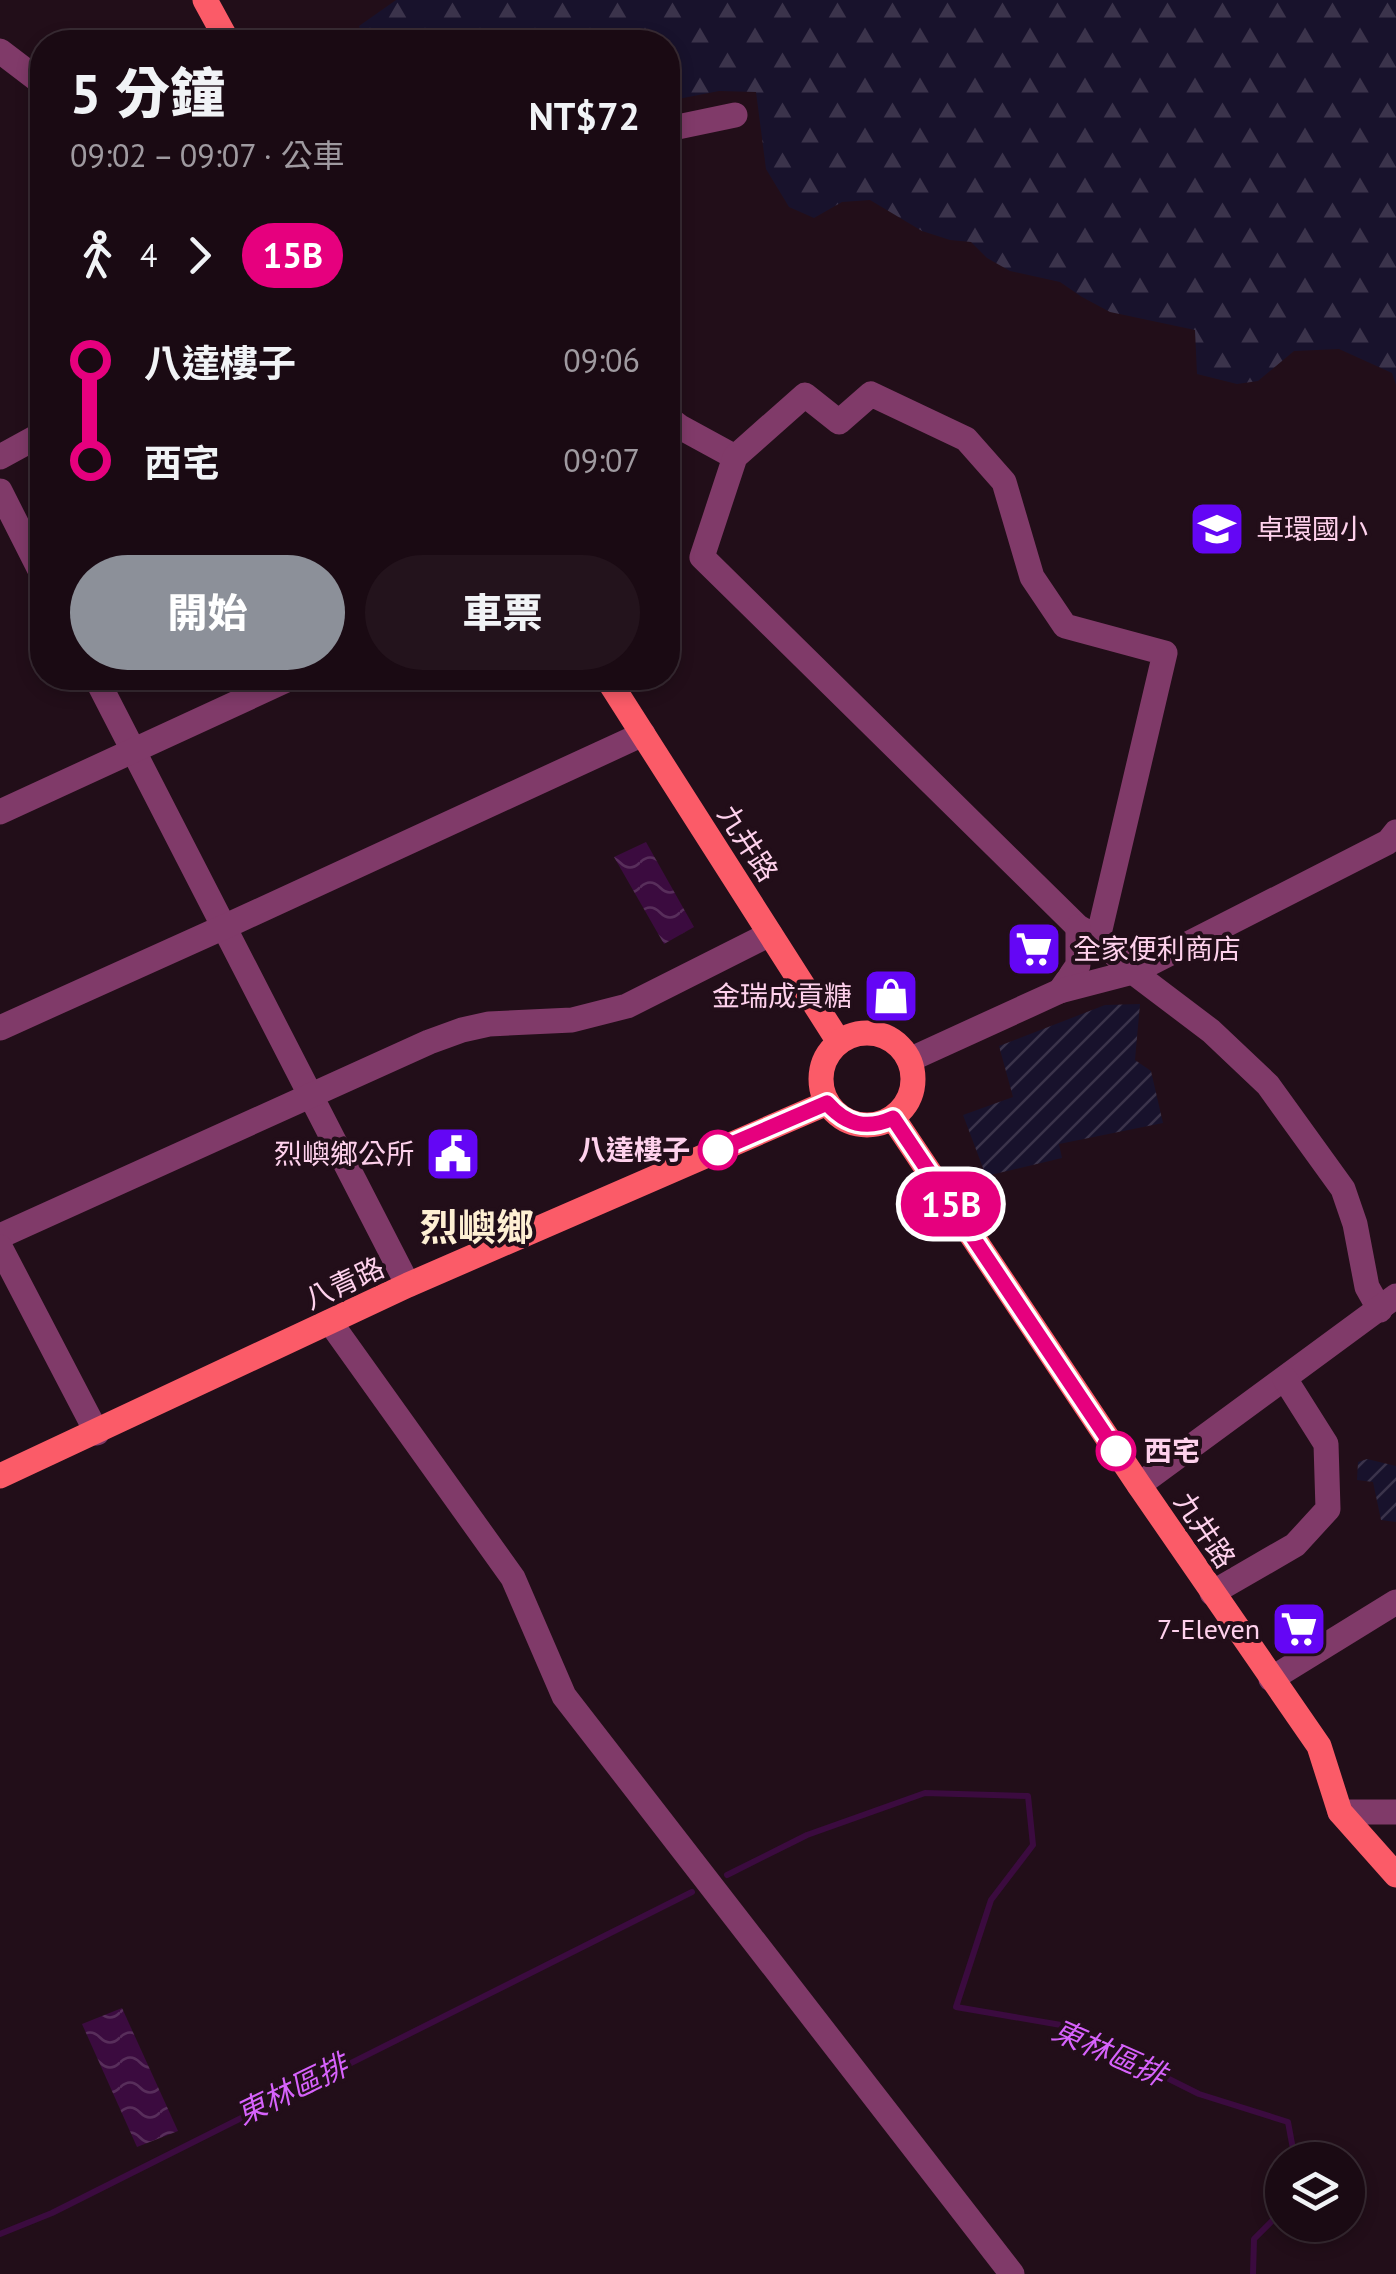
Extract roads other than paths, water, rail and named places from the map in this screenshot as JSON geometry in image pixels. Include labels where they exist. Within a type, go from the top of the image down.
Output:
[{"type":"main road","points":[[206,0],[222,30]]},
{"type":"main road","name":"九井路","points":[[615,690],[840,1042]]},
{"type":"main road","points":[[866,1033],[879,1034],[892,1040],[910,1060],[910,1098],[893,1118],[864,1126],[837,1115],[827,1103],[820,1077],[823,1064],[840,1042],[866,1033]]},
{"type":"main road","name":"八青路","points":[[0,1476],[408,1286],[827,1103]]},
{"type":"main road","name":"九井路","points":[[893,1118],[1319,1746],[1340,1812],[1396,1875]]},
{"type":"street","points":[[0,52],[30,74]]},
{"type":"street","points":[[680,126],[735,115]]},
{"type":"street","points":[[1060,991],[1078,965],[1088,932],[1165,652],[1064,626],[1032,577],[1004,482],[966,439],[871,394],[839,422],[804,395],[735,458],[702,556],[1088,932],[1211,1031],[1268,1085],[1343,1189],[1355,1224],[1367,1287],[1388,1302],[1139,1485]]},
{"type":"street","points":[[680,427],[735,458]]},
{"type":"street","points":[[0,457],[30,441]]},
{"type":"street","points":[[0,491],[30,550]]},
{"type":"street","points":[[102,690],[408,1286]]},
{"type":"street","points":[[0,812],[265,690]]},
{"type":"street","points":[[0,1028],[643,734]]},
{"type":"street","points":[[910,1060],[1060,991],[1133,972],[1388,842],[1396,832]]},
{"type":"street","points":[[0,1236],[310,1094],[462,1030],[489,1024],[572,1020],[627,1006],[770,934]]},
{"type":"street","points":[[0,1247],[97,1432]]},
{"type":"street","points":[[330,1322],[513,1578],[564,1696],[1012,2274]]},
{"type":"street","points":[[1212,1593],[1294,1544],[1328,1509],[1326,1444],[1284,1379]]},
{"type":"street","points":[[1271,1678],[1396,1602]]},
{"type":"street","points":[[1340,1812],[1396,1812]]},
{"type":"water","points":[[646,842],[694,927],[664,944],[614,857]]},
{"type":"water","points":[[122,2008],[178,2131],[137,2147],[82,2024]]},
{"type":"waterway","name":"東林區排","points":[[727,1875],[807,1835],[925,1793],[1028,1796],[1033,1845],[991,1900],[956,2007],[1061,2025],[1199,2094],[1288,2122],[1292,2142]]},
{"type":"waterway","name":"東林區排","points":[[0,2234],[52,2213],[692,1892]]},
{"type":"waterway","name":"東林區排","points":[[1253,2274],[1254,2239],[1265,2228]]},
{"type":"place","name":"卓環國小","points":[[1217,529]]},
{"type":"place","name":"全家便利商店","points":[[1034,949]]},
{"type":"place","name":"金瑞成貢糖","points":[[891,996]]},
{"type":"place","name":"八達樓子","points":[[718,1150]]},
{"type":"place","name":"烈嶼鄉公所","points":[[453,1154]]},
{"type":"place","name":"西宅","points":[[1116,1451]]},
{"type":"place","name":"7-Eleven","points":[[1299,1629]]},
{"type":"district","name":"烈嶼鄉","points":[[477,1228]]}]
